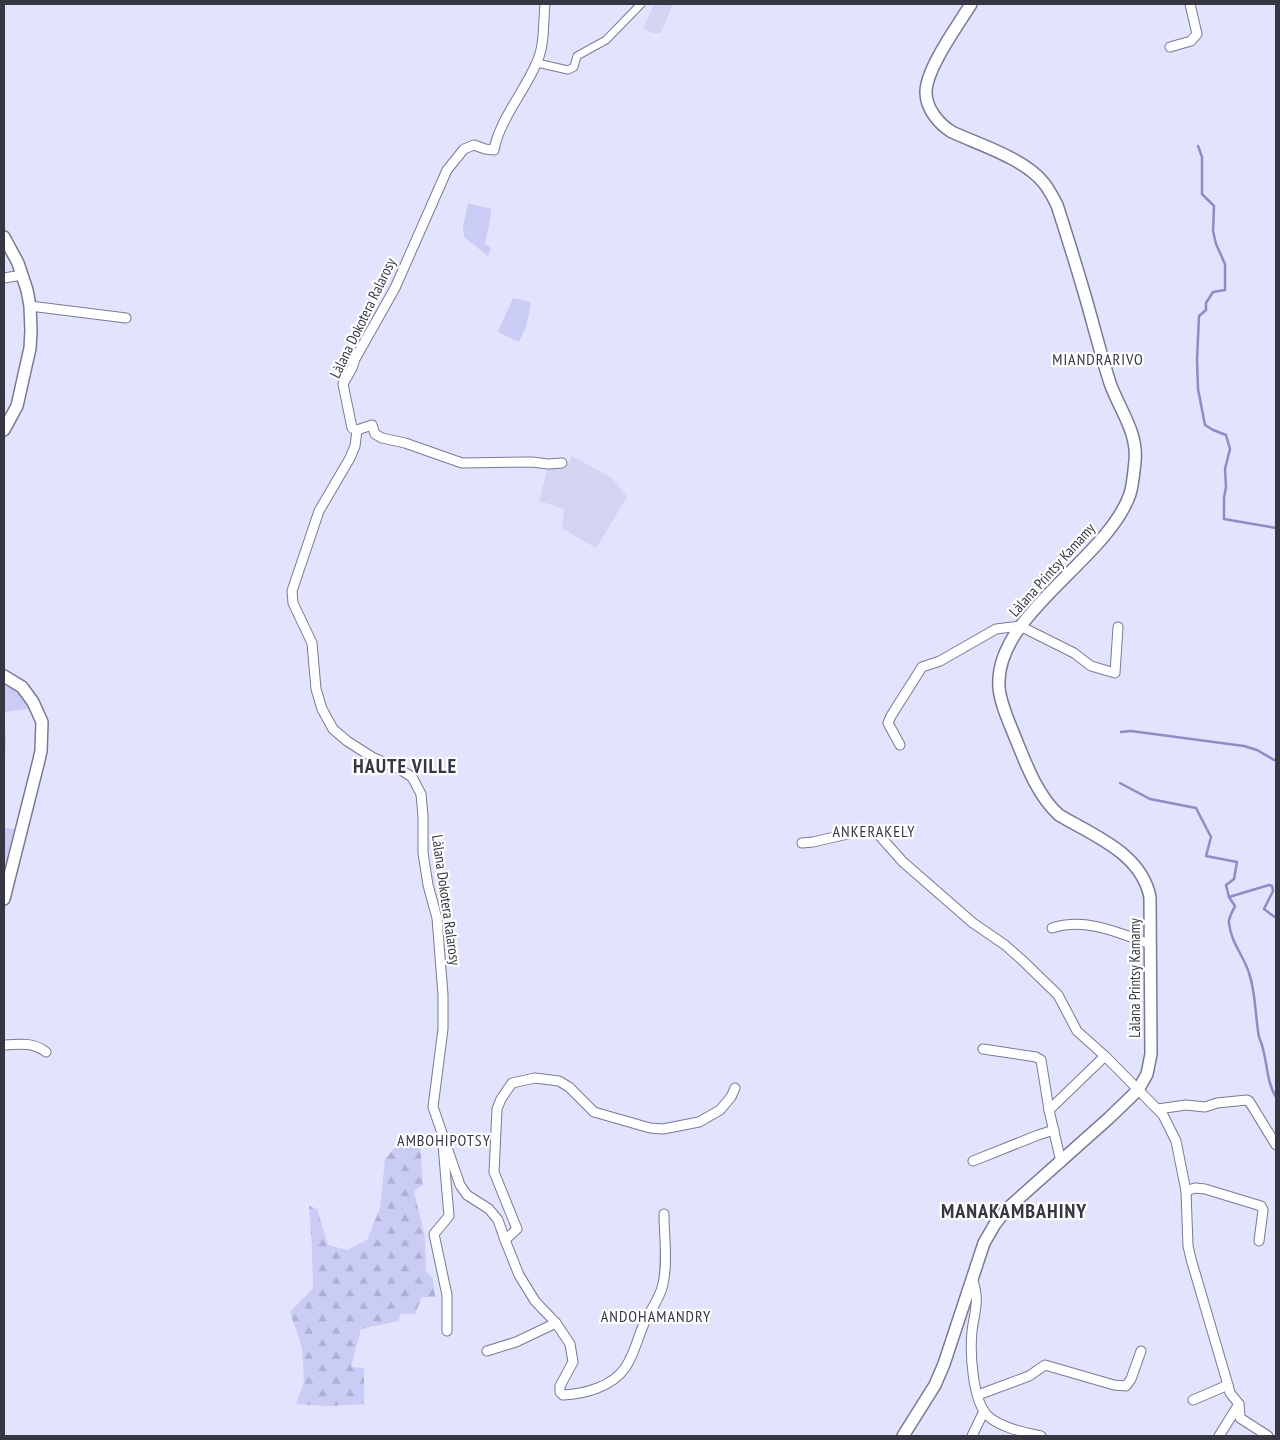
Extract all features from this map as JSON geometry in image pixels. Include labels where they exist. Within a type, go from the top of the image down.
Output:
[{"type":"street","points":[[545,4],[542,41],[537,63],[568,70],[574,67],[578,56],[606,40],[641,4]]},
{"type":"street","name":"Làlana Printsy Kamamy","points":[[903,1436],[935,1384],[944,1364],[984,1243],[1000,1216],[1138,1090],[1147,1074],[1151,1054],[1150,897],[1148,886],[1143,875],[1120,850],[1059,815],[1052,809],[1031,775],[1020,751],[999,686],[1004,652],[1020,626],[1112,526],[1130,494],[1136,449],[1132,434],[1110,384],[1057,205],[1050,193],[1043,182],[1020,164],[942,126],[927,102],[926,92],[934,66],[971,4]]},
{"type":"street","points":[[1170,47],[1191,41],[1198,34],[1190,4]]},
{"type":"street","name":"Làlana Dokotera Ralarosy","points":[[442,1135],[434,1107],[443,1029],[441,951],[437,918],[428,885],[423,854],[421,794],[412,777],[347,742],[333,729],[322,709],[316,689],[312,644],[293,603],[292,591],[319,511],[355,446],[356,430],[352,428],[343,384],[395,288],[447,170],[464,149],[474,146],[485,150],[494,150],[498,134],[537,63]]},
{"type":"street","points":[[4,237],[18,263],[30,306],[30,348],[26,370],[17,406],[4,430]]},
{"type":"street","points":[[4,278],[22,275]]},
{"type":"street","points":[[30,306],[126,318]]},
{"type":"street","points":[[356,430],[372,425],[375,434],[382,438],[405,443],[462,463],[562,463]]},
{"type":"street","points":[[900,744],[888,723],[922,668],[940,661],[996,629],[1020,626],[1074,653],[1091,666],[1115,672],[1118,627]]},
{"type":"street","points":[[4,676],[22,687],[33,702],[42,722],[41,751],[4,899]]},
{"type":"street","points":[[802,843],[866,830],[878,834],[903,862],[973,923],[1005,945],[1058,995],[1077,1031],[1164,1115],[1176,1141],[1186,1191],[1188,1246],[1191,1260],[1230,1393],[1239,1404],[1240,1418],[1268,1436]]},
{"type":"street","points":[[1052,928],[1061,925],[1094,925],[1150,944]]},
{"type":"street","points":[[4,1045],[36,1045],[46,1052]]},
{"type":"street","points":[[983,1049],[1041,1060],[1049,1110],[1061,1162]]},
{"type":"street","points":[[1049,1110],[1105,1056]]},
{"type":"street","points":[[504,1240],[517,1229],[494,1172],[495,1131],[500,1099],[512,1083],[535,1078],[558,1081],[569,1087],[594,1112],[650,1128],[663,1129],[699,1122],[720,1110],[736,1088]]},
{"type":"street","points":[[1158,1109],[1186,1105],[1205,1107],[1217,1103],[1249,1101],[1276,1146]]},
{"type":"street","points":[[973,1162],[1054,1130]]},
{"type":"street","points":[[442,1135],[460,1186],[467,1194],[489,1209],[498,1220],[504,1240],[519,1275],[535,1301],[556,1323],[570,1344],[573,1362],[560,1386],[560,1392],[563,1395],[590,1391],[610,1382],[624,1370],[664,1284],[666,1238],[664,1214]]},
{"type":"street","points":[[442,1135],[443,1164],[449,1216],[434,1234],[447,1295],[447,1331]]},
{"type":"street","points":[[1186,1191],[1195,1188],[1205,1189],[1261,1206],[1263,1210],[1259,1241]]},
{"type":"street","points":[[972,1278],[978,1295],[971,1354],[978,1395],[984,1411],[996,1421],[1041,1436]]},
{"type":"street","points":[[487,1351],[516,1342],[556,1323]]},
{"type":"street","points":[[978,1395],[1029,1376],[1045,1365],[1114,1385],[1126,1386],[1131,1379],[1141,1351]]},
{"type":"street","points":[[1193,1400],[1228,1385]]},
{"type":"street","points":[[1219,1436],[1239,1404]]},
{"type":"street","points":[[972,1436],[984,1411]]},
{"type":"shaded area","points":[[654,4],[673,4],[661,33],[653,33],[643,29]]},
{"type":"shaded area","points":[[572,456],[612,478],[627,497],[596,548],[562,528],[564,509],[539,501],[548,467],[566,467]]},
{"type":"green space","points":[[468,203],[491,209],[485,244],[491,248],[488,256],[464,237],[463,228]]},
{"type":"green space","points":[[513,298],[530,302],[531,304],[526,327],[519,342],[498,332]]},
{"type":"green space","points":[[4,679],[23,692],[33,708],[4,712]]},
{"type":"green space","points":[[4,712],[6,739],[4,779]]},
{"type":"green space","points":[[4,828],[15,829],[4,880]]},
{"type":"green space","points":[[420,1142],[423,1185],[414,1191],[425,1237],[426,1271],[433,1279],[435,1297],[422,1297],[415,1314],[401,1314],[398,1321],[361,1329],[351,1367],[364,1368],[364,1404],[330,1406],[296,1404],[304,1382],[302,1348],[290,1312],[313,1288],[309,1206],[317,1209],[328,1245],[347,1250],[367,1240],[380,1208],[385,1159],[397,1145]]},
{"type":"waterway","points":[[1198,146],[1202,157],[1202,194],[1214,206],[1213,231],[1216,244],[1225,264],[1225,290],[1213,292],[1206,303],[1206,310],[1199,316],[1197,360],[1198,389],[1205,425],[1226,435],[1230,449],[1225,469],[1224,519],[1276,528]]},
{"type":"waterway","points":[[1121,732],[1131,731],[1244,746],[1257,750],[1274,760]]},
{"type":"waterway","points":[[1120,783],[1150,799],[1196,808],[1211,837],[1206,856],[1237,862],[1234,879],[1226,885],[1229,897],[1235,906],[1229,921],[1230,930],[1247,967],[1251,981],[1259,1037],[1270,1083],[1276,1097]]},
{"type":"waterway","points":[[1229,897],[1269,885],[1272,886],[1273,891],[1264,909],[1276,918]]},
{"type":"district","name":"MIANDRARIVO","points":[[1098,359]]},
{"type":"district","name":"HAUTE VILLE","points":[[405,766]]},
{"type":"district","name":"ANKERAKELY","points":[[874,831]]},
{"type":"district","name":"AMBOHIPOTSY","points":[[444,1140]]},
{"type":"district","name":"MANAKAMBAHINY","points":[[1014,1211]]},
{"type":"district","name":"ANDOHAMANDRY","points":[[656,1316]]}]
